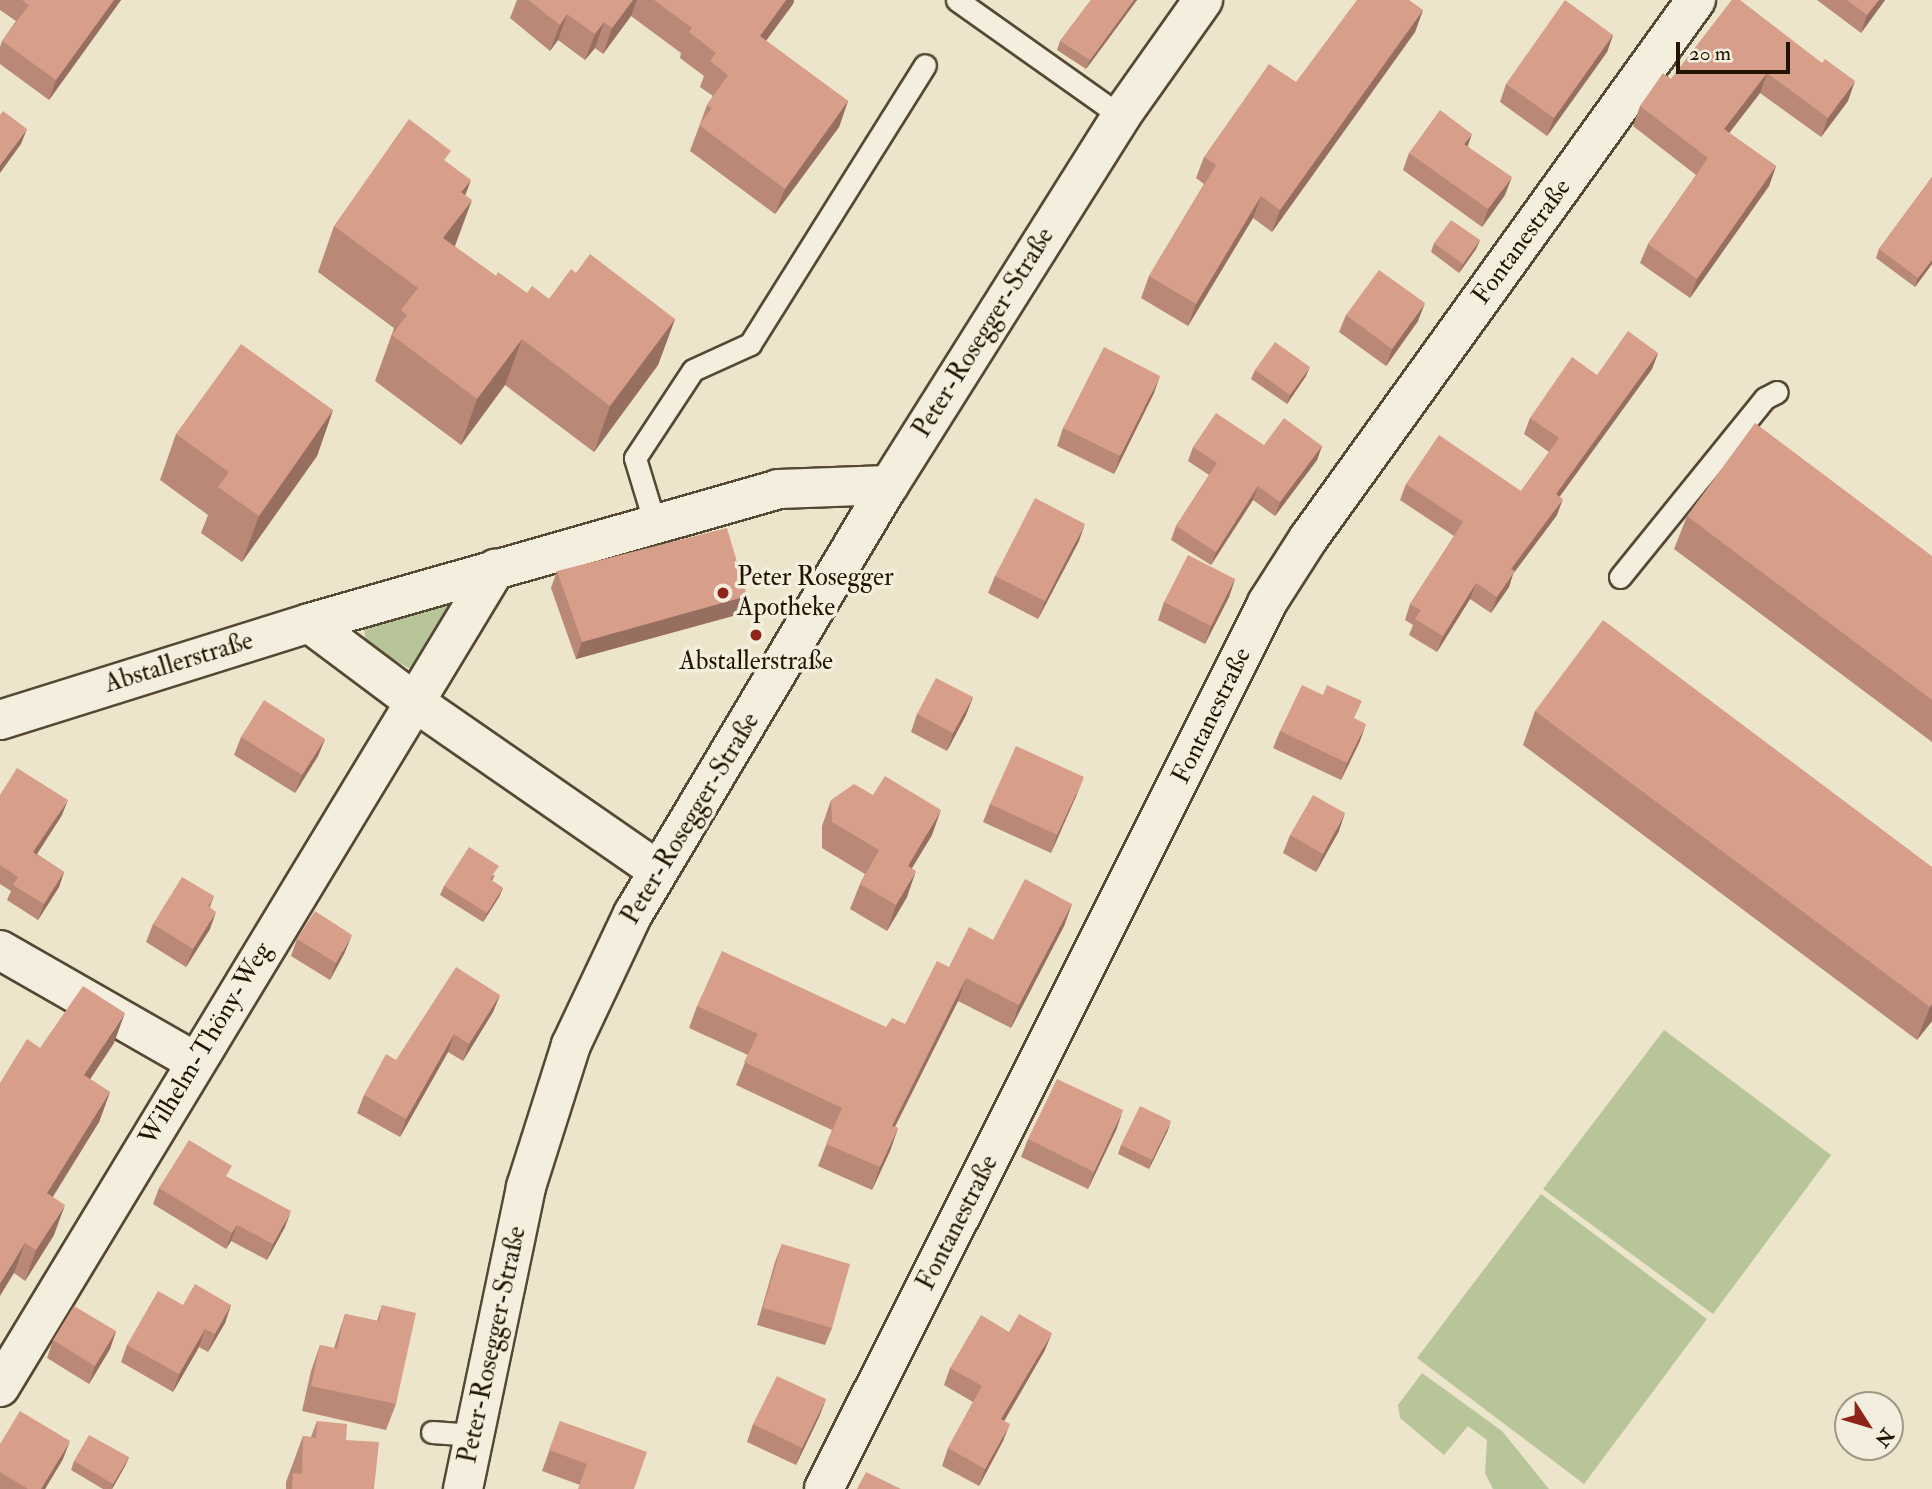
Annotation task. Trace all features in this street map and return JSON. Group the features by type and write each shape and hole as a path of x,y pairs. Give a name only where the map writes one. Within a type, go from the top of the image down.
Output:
{"street":[{"name":"Peter-Rosegger-Straße","path":"463,1489 526,1187 571,1045 657,870 889,485 1121,116 1203,0"},
{"name":"Fontanestraße","path":"824,1489 1267,603 1308,539 1696,0"},
{"name":"Abstallerstraße","path":"0,720 309,623 778,489 889,485"},
{"name":"Wilhelm-Thöny-Weg","path":"0,1387 194,1061 416,703 496,568"},
{"path":"309,623 416,703 657,870"},
{"path":"0,950 194,1061"}],"lane":[{"path":"957,0 1121,116"},
{"path":"655,524 635,458 693,370 750,344 925,65"},
{"path":"1620,577 1765,398 1777,392"},
{"path":"432,1432 474,1435"}],"green space":[{"path":"449,601 450,608 412,670 366,643 364,627"},
{"path":"1664,1030 1831,1155 1713,1314 1543,1189"},
{"path":"1541,1194 1707,1319 1584,1484 1417,1358"},
{"path":"1422,1373 1502,1431 1549,1489 1493,1489 1485,1473 1487,1440 1468,1426 1444,1455 1400,1418 1398,1405"}],"building":[{"path":"22,0 114,0 56,80 2,41 29,5"},
{"path":"528,0 633,0 612,28 604,22 595,34 567,14 560,25"},
{"path":"654,0 786,0 760,36 848,101 785,189 699,125 712,108 707,105 728,75 710,61 716,53 689,32 692,28"},
{"path":"1091,0 1134,0 1090,60 1060,41"},
{"path":"1357,0 1409,0 1423,10 1280,210 1261,196 1196,304 1149,276 1216,165 1204,157 1269,64 1296,82"},
{"path":"1565,0 1613,35 1554,118 1506,84"},
{"path":"1732,0 1740,0 1822,63 1825,59 1855,81 1828,118 1767,73 1724,129 1776,166 1697,279 1648,244 1708,158 1640,106 1663,73 1671,79"},
{"path":"1847,0 1879,0 1867,15"},
{"path":"1440,110 1472,134 1464,144 1512,177 1488,209 1409,153"},
{"path":"3,111 27,129 0,165 0,115"},
{"path":"409,119 451,151 444,160 471,180 461,192 472,200 443,238 496,276 498,272 527,293 532,286 549,299 571,269 576,273 590,254 675,319 610,406 522,339 477,399 392,335 407,315 401,310 418,288 334,226"},
{"path":"1932,177 1932,260 1918,278 1879,249"},
{"path":"1451,220 1480,240 1463,264 1434,243"},
{"path":"1379,270 1425,303 1392,349 1346,315"},
{"path":"1628,331 1658,353 1556,494 1563,499 1511,569 1515,571 1497,597 1476,583 1443,636 1415,619 1421,610 1410,604 1463,522 1406,484 1439,435 1521,491 1559,438 1530,418 1572,357 1597,375"},
{"path":"1275,342 1310,367 1290,395 1255,370"},
{"path":"241,344 333,410 259,516 218,487 229,472 176,434"},
{"path":"1104,347 1160,376 1120,456 1063,428"},
{"path":"1216,413 1264,445 1284,418 1322,446 1280,502 1258,486 1216,552 1176,526 1217,463 1193,447"},
{"path":"1755,423 1932,556 1932,700 1687,516"},
{"path":"1035,498 1085,524 1045,601 995,576"},
{"path":"727,528 747,596 582,642 557,571"},
{"path":"1188,555 1235,579 1211,626 1164,602"},
{"path":"1603,620 1932,867 1930,1007 1535,711"},
{"path":"936,678 973,697 953,733 917,714"},
{"path":"1302,685 1323,695 1327,685 1362,701 1354,718 1366,724 1347,763 1280,731"},
{"path":"264,700 325,739 302,775 241,737"},
{"path":"1016,746 1084,777 1057,835 990,804"},
{"path":"17,768 68,800 33,852 64,872 44,904 13,885 18,877 0,865 0,795"},
{"path":"885,776 941,810 908,866 916,871 896,905 860,884 879,850 832,822 831,800 854,784 873,795"},
{"path":"1313,795 1345,813 1323,854 1290,835"},
{"path":"469,847 499,866 490,879 503,888 487,913 444,886"},
{"path":"182,877 214,896 208,906 216,912 193,949 153,924"},
{"path":"1025,879 1072,904 1019,1005 966,978 892,1126 898,1128 880,1167 826,1144 842,1108 744,1062 758,1034 697,1006 722,951 886,1027 892,1018 905,1024 937,961 949,967 969,927 993,940"},
{"path":"315,911 352,935 336,963 297,939"},
{"path":"456,967 500,995 469,1044 454,1034 406,1119 364,1095 386,1054 396,1060"},
{"path":"83,986 125,1013 84,1075 110,1092 47,1193 65,1205 36,1250 25,1243 0,1283 0,1083 27,1039 40,1048"},
{"path":"1057,1079 1123,1110 1094,1172 1028,1139"},
{"path":"1140,1106 1171,1121 1152,1160 1121,1145"},
{"path":"189,1140 232,1166 226,1176 291,1211 273,1244 237,1225 232,1233 159,1188"},
{"path":"782,1244 850,1264 832,1328 763,1308"},
{"path":"195,1284 231,1305 215,1334 205,1329 179,1374 127,1345 158,1291 183,1305"},
{"path":"382,1305 416,1313 396,1404 311,1386 320,1345 337,1349 345,1314 379,1321"},
{"path":"74,1306 116,1331 95,1366 53,1340"},
{"path":"1019,1314 1052,1333 1001,1419 1010,1424 985,1469 948,1448 982,1386 950,1368 981,1315 1009,1332"},
{"path":"777,1376 826,1399 802,1448 753,1424"},
{"path":"20,1411 70,1441 41,1489 28,1489 0,1472 0,1444"},
{"path":"317,1421 347,1424 346,1440 379,1442 374,1489 292,1489 293,1473 302,1474 303,1436 316,1438"},
{"path":"560,1421 647,1452 634,1489 578,1489 587,1464 549,1450"},
{"path":"89,1435 129,1457 113,1484 74,1461"},
{"path":"866,1472 901,1489 857,1489"}],"place":[{"name":"Peter Rosegger Apotheke","path":"723,593"},
{"name":"Abstallerstraße","path":"756,635"}]}
